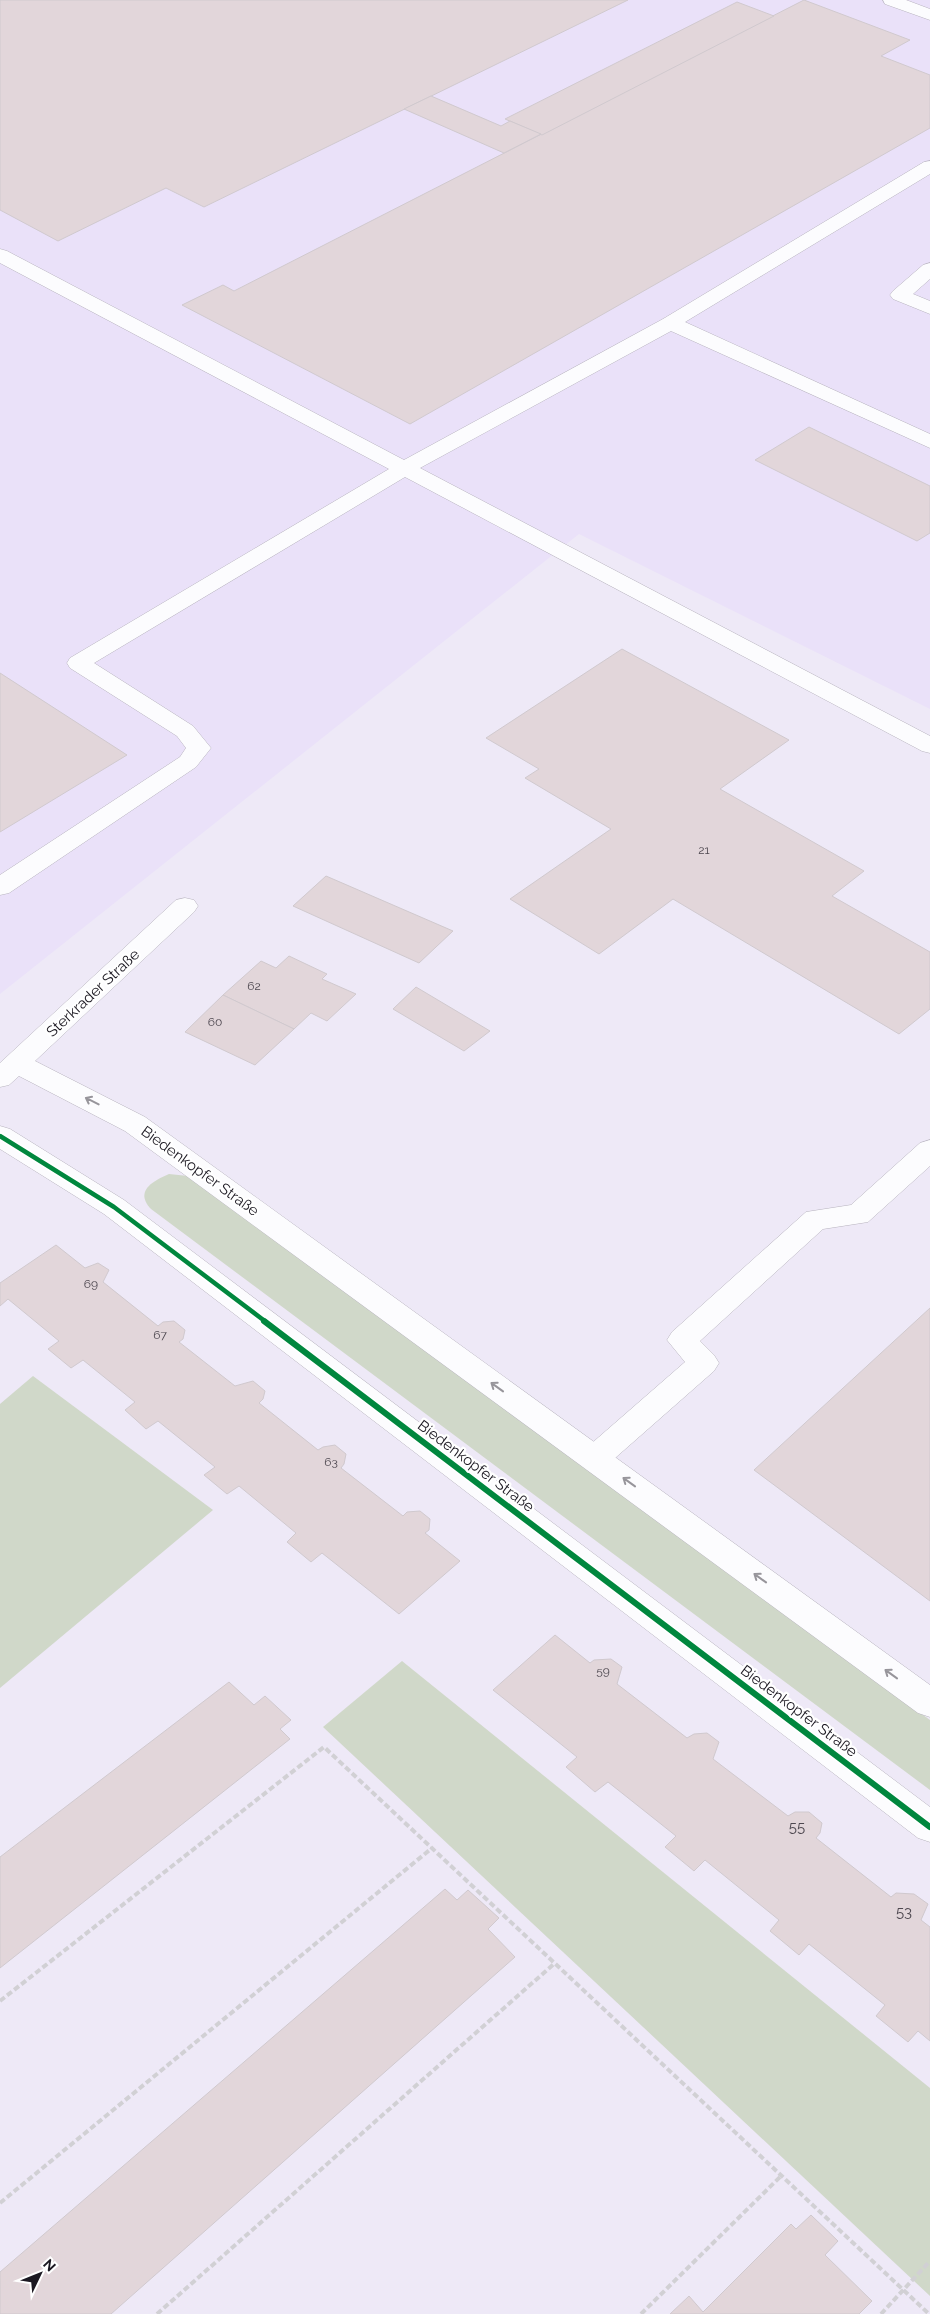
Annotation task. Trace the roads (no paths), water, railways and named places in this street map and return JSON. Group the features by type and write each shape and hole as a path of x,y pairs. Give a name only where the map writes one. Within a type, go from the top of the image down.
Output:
{"street":[{"path":"891,0 930,14"},
{"path":"0,886 188,762 200,748 185,731 78,663 404,470 670,323 930,166"},
{"path":"0,255 404,470 930,746"},
{"path":"930,269 900,295 930,308"},
{"path":"670,323 930,442"},
{"name":"Sterkrader Straße","path":"9,1071 185,906"},
{"name":"Biedenkopfer Straße","path":"9,1071 135,1124 930,1703"},
{"name":"Biedenkopfer Straße","path":"0,1136 114,1207 930,1827"},
{"path":"595,1458 704,1363 682,1340 816,1219 858,1215 930,1150"}]}
